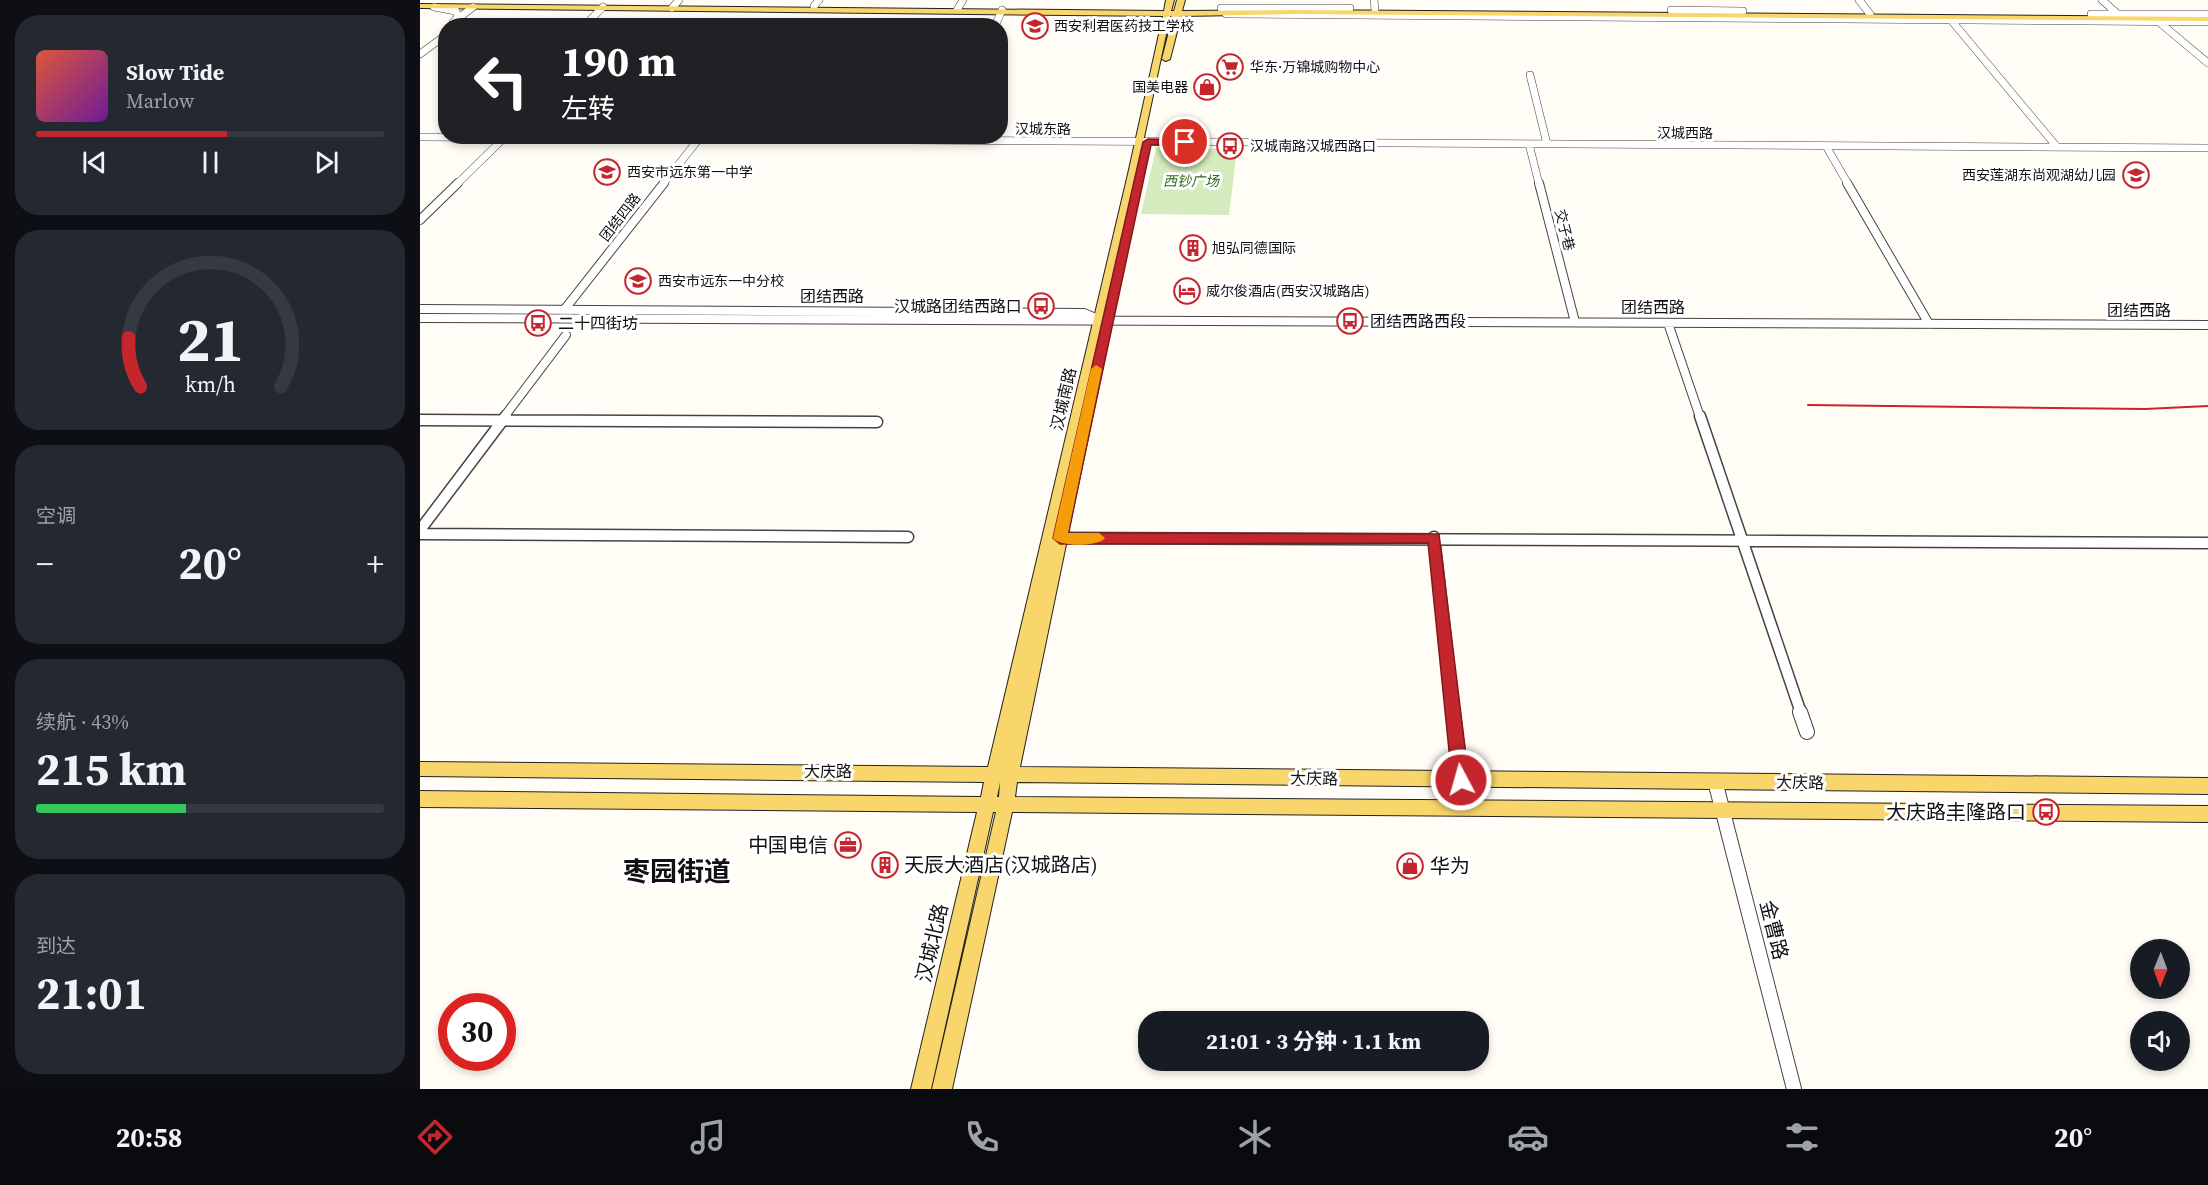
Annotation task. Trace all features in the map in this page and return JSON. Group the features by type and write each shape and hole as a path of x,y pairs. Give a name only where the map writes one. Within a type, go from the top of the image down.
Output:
{"main road":[{"path":"432,5 463,0"},
{"path":"510,0 533,4"},
{"path":"482,3 603,7 817,3 960,6 1002,10 1174,7"},
{"path":"420,4 1174,7 1220,11 1306,12 2208,18"},
{"name":"汉城南路","path":"986,806 1002,774 1174,7"},
{"path":"1220,11 1375,9 2119,15 2208,18"},
{"name":"大庆路","path":"420,768 2208,786"},
{"name":"汉城南路","path":"1002,774 1005,807"},
{"name":"大庆路","path":"420,799 1005,807 1722,808 2208,814"},
{"name":"汉城北路","path":"921,1089 986,806"},
{"path":"942,1089 1005,807"}],"street":[{"path":"1374,0 1375,9"},
{"path":"1859,0 1869,13"},
{"path":"2102,0 2119,15"},
{"path":"461,18 482,3"},
{"path":"432,5 456,11 457,18"},
{"path":"592,18 603,7"},
{"path":"998,18 1002,10"},
{"path":"1220,11 1951,20 2159,21 2208,18"},
{"path":"1951,20 2057,147"},
{"path":"2159,21 2208,63"},
{"path":"420,48 438,35"},
{"path":"420,54 438,41"},
{"path":"1530,75 1547,144"},
{"name":"汉城东路","path":"420,136 438,137"},
{"name":"汉城东路","path":"1008,140 1163,142"},
{"name":"汉城西路","path":"1163,142 2208,148"},
{"path":"420,220 498,144"},
{"name":"团结四路","path":"564,310 695,144"},
{"name":"交子巷","path":"1529,144 1575,322"},
{"path":"1826,146 1929,324"},
{"name":"团结西路","path":"420,309 1084,313 1103,319"},
{"name":"团结西路","path":"420,318 1082,322 1103,319 2208,326"},
{"path":"1668,322 1807,732"},
{"path":"420,530 566,335"},
{"path":"420,420 877,422"},
{"path":"420,534 908,537"},
{"path":"1054,538 1434,537 1741,542 2208,543"},
{"path":"1434,537 1461,780"},
{"name":"金曹路","path":"1715,781 1794,1089"}],"green space":[{"name":"西钞广场","path":"1156,148 1237,149 1229,215 1141,214"}],"railway":[{"path":"1808,405 2145,409 2208,406"}],"slow traffic":[{"path":"1096,369 1060,538 1099,538"}],"place":[{"name":"西安利君医药技工学校","path":"1035,26"},
{"name":"华东·万锦城购物中心","path":"1230,67"},
{"name":"国美电器","path":"1207,87"},
{"name":"汉城南路汉城西路口","path":"1230,146"},
{"name":"西安市远东第一中学","path":"607,172"},
{"name":"西安莲湖东尚观湖幼儿园","path":"2136,175"},
{"name":"旭弘同德国际","path":"1193,248"},
{"name":"西安市远东一中分校","path":"638,281"},
{"name":"威尔俊酒店(西安汉城路店)","path":"1187,291"},
{"name":"汉城路团结西路口","path":"1041,306"},
{"name":"团结西路西段","path":"1350,321"},
{"name":"二十四街坊","path":"538,323"},
{"name":"大庆路丰隆路口","path":"2046,812"},
{"name":"中国电信","path":"848,845"},
{"name":"天辰大酒店(汉城路店)","path":"885,865"},
{"name":"华为","path":"1410,866"}],"district":[{"name":"枣园街道","path":"677,871"}],"route":[{"path":"1185,142 1148,142 1060,538 1434,537 1461,780"}]}
